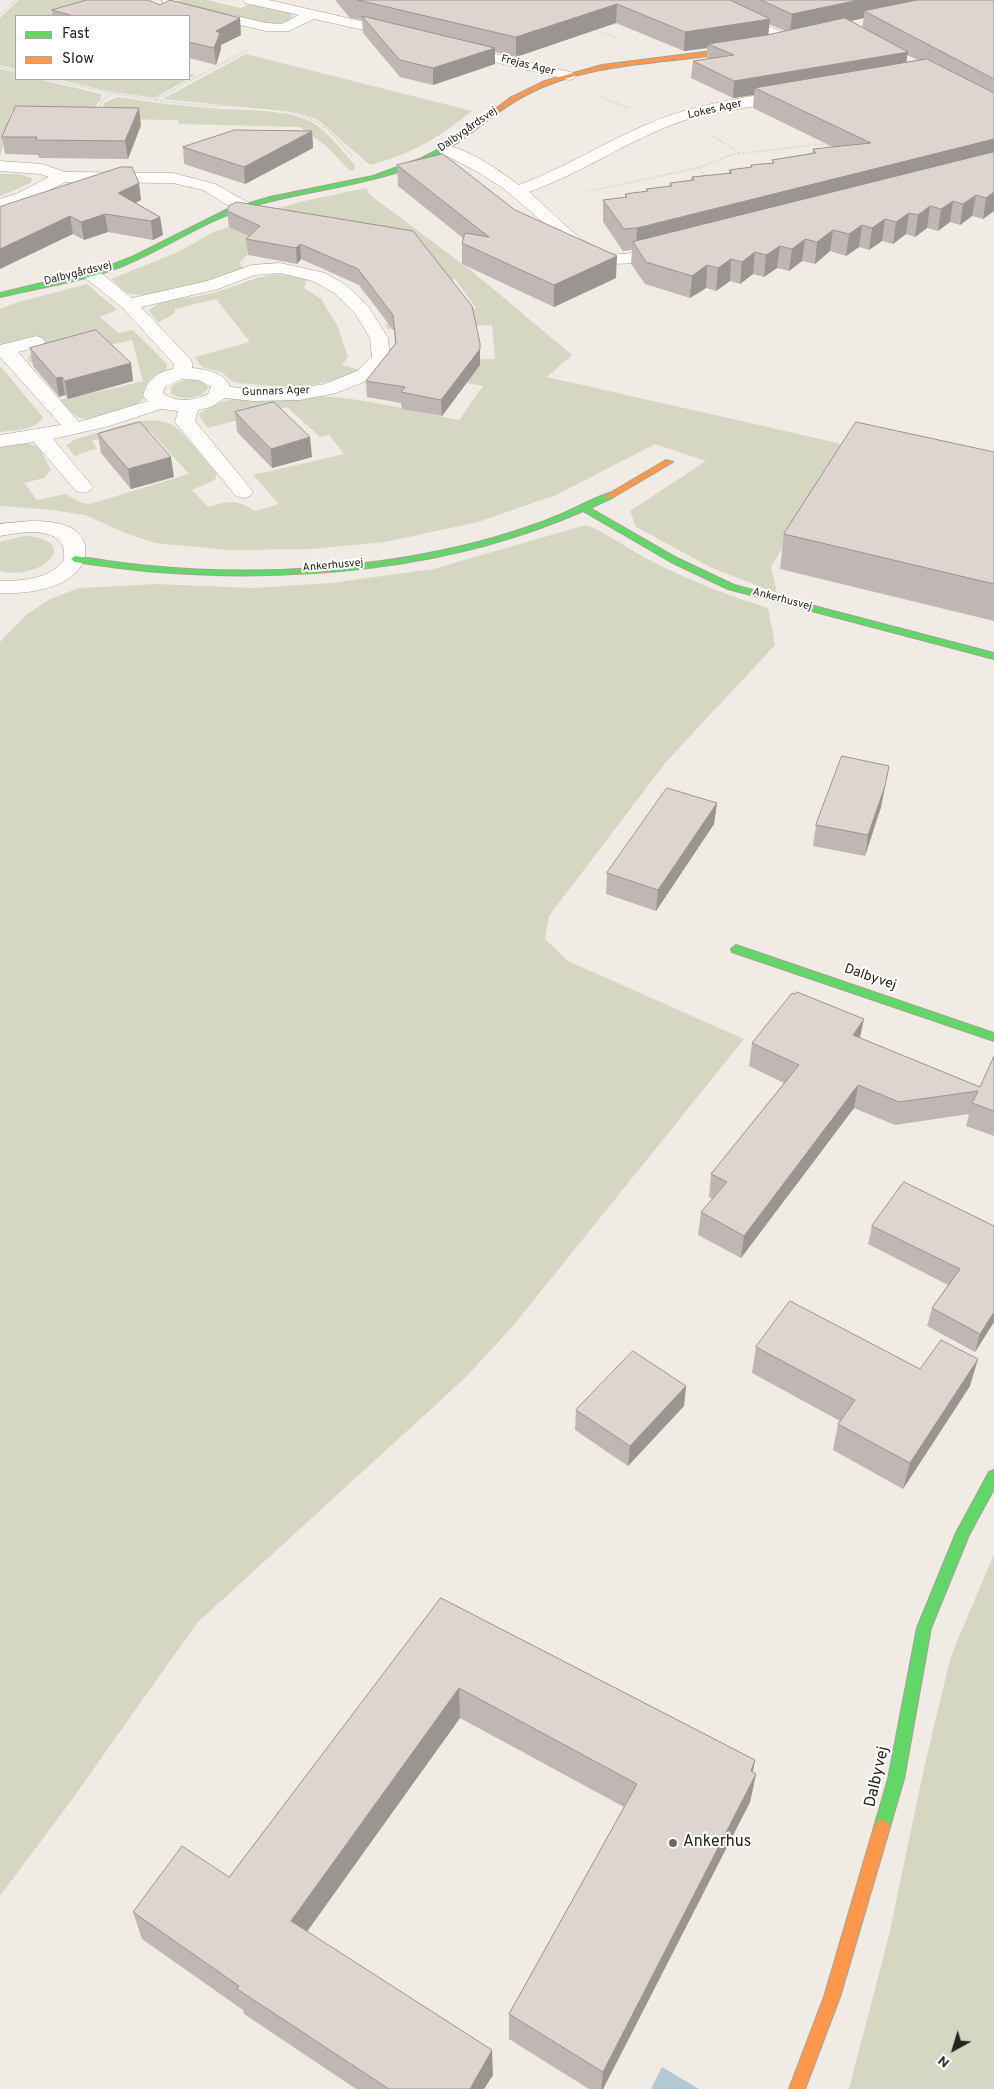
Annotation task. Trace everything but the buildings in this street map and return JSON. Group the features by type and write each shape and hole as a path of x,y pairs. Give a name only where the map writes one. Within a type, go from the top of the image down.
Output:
{"street":[{"path":"169,0 176,6 266,27 284,28 315,7"},
{"path":"250,0 291,10 315,7 416,38"},
{"path":"703,0 794,40"},
{"path":"772,44 794,40"},
{"name":"Frejas Ager","path":"445,45 566,77"},
{"name":"Dalbygårdsvej","path":"0,295 34,284 90,273 117,265 154,250 211,219 243,207 288,194 374,176 406,166 445,149 464,136 494,110 528,91 566,77 610,66 755,47"},
{"name":"Lokes Ager","path":"517,191 545,182 633,137 678,118 743,103 801,93"},
{"path":"445,149 466,158 517,191 585,249 607,259 636,257 682,245"},
{"path":"0,166 42,169 63,177 172,178 209,187 243,207"},
{"path":"0,204 24,196 63,177"},
{"name":"Gunnars Ager","path":"129,304 212,285 252,270 280,268 319,277 340,289 362,310 379,338 381,358 364,375 329,389 300,394 253,396 218,392"},
{"path":"90,273 129,304 183,363 182,373"},
{"path":"36,342 3,350 74,428"},
{"path":"182,373 194,373 214,378 221,386 218,392 216,397 204,403 189,406 177,406 162,402 153,395 156,384 171,375 182,373"},
{"path":"0,441 40,436 74,428 132,414 162,402"},
{"path":"189,406 185,422 243,492"},
{"path":"40,436 83,487"},
{"name":"Ankerhusvej","path":"75,560 161,570 251,572 342,567 430,554 512,534 584,508 630,486 669,462"},
{"name":"Ankerhusvej","path":"584,508 651,550 731,587 994,656"},
{"path":"0,530 30,526 48,528 62,533 72,540 76,550 75,560 62,573 41,583 2,590"},
{"name":"Dalbyvej","path":"736,949 994,1036"},
{"name":"Dalbyvej","path":"797,2089 832,1997 896,1778 924,1628 962,1533 994,1476"}],"path":[{"path":"0,14 16,0"},
{"path":"587,26 622,41"},
{"path":"155,100 284,28"},
{"path":"0,67 15,71"},
{"path":"566,77 592,94 664,124"},
{"path":"52,80 110,94 286,112 306,117 319,123 374,176"},
{"path":"94,116 102,101 110,94"},
{"path":"823,144 828,138"},
{"path":"539,209 582,193 698,168 734,154 823,144 832,146"},
{"path":"698,168 710,183"}],"green space":[{"path":"19,0 135,0 77,15 15,15 15,69 0,65 0,18"},
{"path":"180,0 207,0 241,8 253,3 288,12 293,16 286,21 274,23 241,20 183,5"},
{"path":"246,54 472,111 424,144 400,155 370,165 317,119 295,112 163,99"},
{"path":"0,69 15,73 15,80 42,80 101,94 101,99 78,130 82,112 11,112 0,157"},
{"path":"61,80 186,80 154,98 103,90"},
{"path":"118,97 221,109 268,111 303,118 318,126 329,136 355,165 354,170 350,171 326,146 300,127 179,124 177,120 98,119 104,103"},
{"path":"0,174 19,174 32,178 31,183 0,196"},
{"path":"366,188 370,195 473,272 572,355 547,377 838,443 843,447 771,567 777,593 712,568 636,527 630,511 706,461 655,444 556,495 478,522 385,542 311,549 228,550 155,543 125,533 85,515 0,506 0,446 24,442 39,447 51,470 44,478 24,483 37,500 65,494 82,503 90,504 189,474 150,431 133,428 92,441 97,448 75,456 66,445 76,439 124,424 150,420 162,421 177,428 217,473 215,480 192,490 208,507 232,502 243,504 255,511 279,504 253,475 344,454 329,435 320,437 287,407 208,428 199,414 221,402 232,399 334,397 381,404 459,420 483,386 388,368 395,362 495,359 492,325 387,329 386,324 476,308 455,279 364,293 361,289 431,257 317,266 308,262 341,228 283,219 239,263 245,269 220,278 150,295 136,295 126,292 111,279 178,252 210,234 265,212 304,201"},
{"path":"275,274 300,277 307,280 304,288 321,299 337,325 348,357 342,365 359,370 344,377 300,386 238,383 231,381 223,373 202,367 195,357 250,342 216,299 175,309 175,313 158,323 149,311 160,303 213,293"},
{"path":"87,284 117,310 100,317 118,333 133,330 167,364 167,370 155,376 148,383 143,398 137,404 112,415 86,419 74,415 59,400 143,381 132,340 30,362 28,357 36,351 48,347 39,337 0,347 0,309 15,303"},
{"path":"0,366 43,417 35,425 24,429 0,432"},
{"path":"191,379 202,382 208,387 207,390 199,396 190,398 171,394 171,387 178,382"},
{"path":"586,525 682,576 768,608 775,645 666,762 549,916 545,939 568,961 744,1039 513,1326 465,1378 197,1623 68,1805 0,1896 0,642 26,615 50,599 79,588 157,584 253,588 331,583 433,569"},
{"path":"24,536 42,539 51,544 54,551 50,559 42,566 30,571 16,573 0,571 0,542"},
{"path":"994,1554 994,2089 849,2089 889,1935 924,1768 951,1656"}],"water":[{"path":"662,2067 699,2089 651,2089"}],"traffic: fast":[{"path":"0,295 76,278 106,269 137,257 213,218 245,206 375,177 424,160 447,147"},
{"path":"75,559 150,569 218,572 275,572 390,562 447,552 503,538 557,519 609,496"},
{"path":"584,508 674,560 731,587 994,656"},
{"path":"736,949 994,1037"},
{"path":"882,1827 896,1779 924,1628 963,1533 994,1476"}],"traffic: slow":[{"path":"447,147 512,100 547,82 602,67 630,62 744,49"},
{"path":"609,496 669,462"},
{"path":"797,2089 832,1997 882,1827"}],"place":[{"name":"Ankerhus","path":"673,1843"}]}
